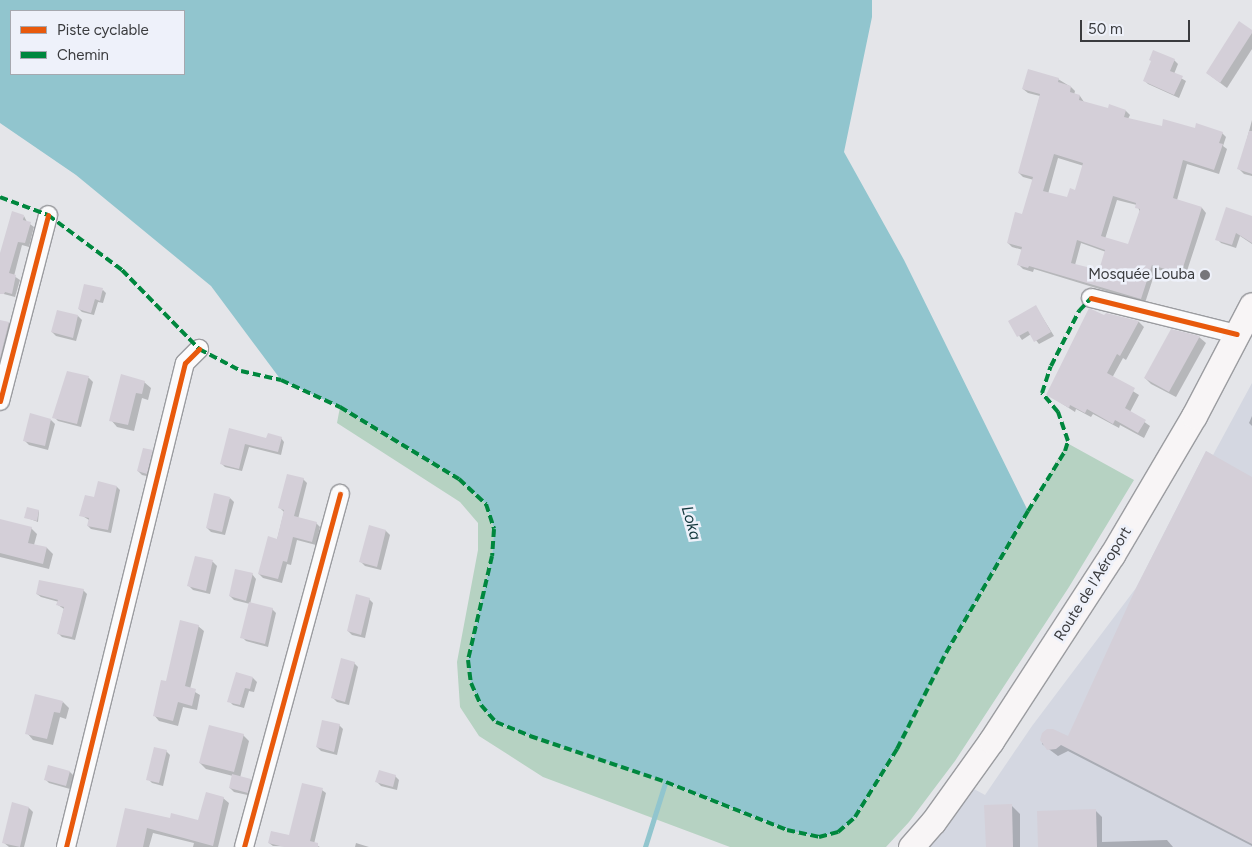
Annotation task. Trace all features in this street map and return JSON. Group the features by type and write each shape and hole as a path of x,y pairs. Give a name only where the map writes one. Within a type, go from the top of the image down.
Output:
{"main road":[{"name":"Route de l'Aéroport","path":"911,847 933,822 991,741 1112,556 1194,416 1252,305"}],"street":[{"path":"0,401 48,215"},
{"path":"1091,298 1237,334"},
{"path":"66,847 186,363 199,349"},
{"path":"244,847 340,494"}],"shaded area":[{"path":"1252,383 1252,847 929,847 974,789 985,795 1032,726 1136,588 1206,451 1213,455"}],"green space":[{"path":"340,407 459,479 486,504 494,529 492,556 468,660 496,722 530,736 666,782 786,830 819,837 838,832 855,817 897,749 946,653 1067,443 1134,480 1069,587 955,761 909,822 886,847 730,847 543,777 479,736 460,707 457,662 478,550 478,523 460,502 337,423"}],"water":[{"path":"0,0 872,0 872,17 844,152 904,260 1028,511 946,653 897,749 855,817 838,832 819,837 787,830 666,782 530,736 496,722 481,705 471,683 468,660 492,556 494,529 486,504 459,479 340,407 281,380 211,286 76,175 0,123"}],"building":[{"path":"1239,21 1252,30 1252,33 1220,83 1206,73"},
{"path":"1153,50 1175,59 1170,71 1183,76 1174,95 1143,81"},
{"path":"1028,69 1059,78 1058,82 1071,86 1070,92 1080,95 1079,100 1108,108 1109,104 1126,110 1124,117 1162,126 1163,119 1195,128 1196,123 1223,132 1219,143 1223,144 1214,170 1183,160 1173,198 1202,207 1181,274 1152,265 1141,299 1029,266 1028,268 1017,265 1022,247 1007,243 1015,212 1022,214 1033,177 1018,173 1040,94 1022,89","holes":["1054,154 1083,163 1075,190 1070,188 1067,197 1043,191","1113,196 1136,203 1135,208 1140,209 1128,244 1101,236","1077,240 1105,250 1099,270 1071,263"]},
{"path":"1249,131 1252,131 1252,174 1237,169"},
{"path":"1226,207 1252,216 1252,243 1236,233 1232,245 1215,240"},
{"path":"12,211 24,215 23,220 31,222 25,243 18,242 9,273 16,275 12,294 5,292 0,294 0,253"},
{"path":"84,284 103,288 100,301 95,299 91,313 78,309"},
{"path":"1036,305 1051,332 1034,342 1028,331 1017,337 1008,321"},
{"path":"1089,308 1104,315 1106,313 1139,321 1120,356 1117,354 1107,373 1135,388 1125,408 1146,420 1138,433 1115,420 1113,424 1087,409 1085,413 1070,405 1069,408 1046,395"},
{"path":"57,310 78,315 73,338 51,332"},
{"path":"0,320 9,322 0,358"},
{"path":"1171,329 1200,336 1169,392 1144,378"},
{"path":"67,371 89,376 77,424 52,418"},
{"path":"121,374 145,381 142,394 136,393 128,425 109,421"},
{"path":"30,413 51,419 45,446 23,441"},
{"path":"229,428 266,438 268,433 282,437 278,452 245,444 239,469 220,464"},
{"path":"143,448 153,450 147,474 137,471"},
{"path":"1206,451 1252,477 1252,844 1061,745 1056,749 1047,750 1040,740 1042,733 1047,729 1053,729 1068,736 1136,588"},
{"path":"287,474 304,478 294,516 317,522 312,542 293,537 287,562 283,561 278,579 258,574 268,536 277,539 284,510 278,508"},
{"path":"98,481 117,486 108,530 87,526 89,518 79,516 85,495 94,497"},
{"path":"214,493 230,497 222,532 206,528"},
{"path":"27,507 39,510 37,521 24,518"},
{"path":"0,519 32,527 28,543 47,547 43,564 0,553"},
{"path":"369,525 386,530 377,567 359,562"},
{"path":"195,556 213,560 206,591 187,586"},
{"path":"235,569 253,573 246,601 229,596"},
{"path":"39,580 84,589 72,637 57,634 64,607 56,605 58,600 36,594"},
{"path":"356,594 370,598 361,635 347,631"},
{"path":"249,602 273,608 265,644 240,638"},
{"path":"180,620 199,625 185,686 196,689 192,706 178,702 173,721 153,716 161,680 166,681"},
{"path":"341,658 355,662 345,702 331,698"},
{"path":"236,672 253,677 250,689 245,688 240,705 227,702"},
{"path":"35,694 63,701 60,713 54,712 47,739 25,734"},
{"path":"322,720 340,724 334,752 316,747"},
{"path":"209,725 244,734 234,772 199,763"},
{"path":"154,747 167,750 159,783 146,780"},
{"path":"48,765 70,771 66,786 44,780"},
{"path":"379,770 396,775 393,787 375,782"},
{"path":"232,774 251,779 248,793 229,788"},
{"path":"302,783 323,788 310,841 318,843 318,847 284,847 268,843 271,831 289,835"},
{"path":"206,792 224,797 213,846 147,828 143,847 116,847 125,808 170,818 171,813 198,820"},
{"path":"12,802 29,807 20,847 2,843"},
{"path":"1012,804 1013,847 986,847 984,805"},
{"path":"1096,809 1097,847 1038,847 1037,811"}],"waterway":[{"name":"Loka","path":"645,847 667,777"}],"marked path":[{"path":"0,197 48,215 122,270 199,349 241,371 281,380 340,407 459,479 486,504 494,529 492,556 468,660 471,683 481,705 496,722 530,736 666,782 787,830 819,837 838,832 855,817 897,749 946,653 1065,451 1068,441 1058,412 1042,393 1051,366 1079,311 1091,298"}],"cycle path":[{"path":"0,401 48,215"},
{"path":"1091,298 1237,334"},
{"path":"66,847 185,363 199,349"},
{"path":"244,847 340,494"}],"place":[{"name":"Mosquée Louba","path":"1205,275"}]}
